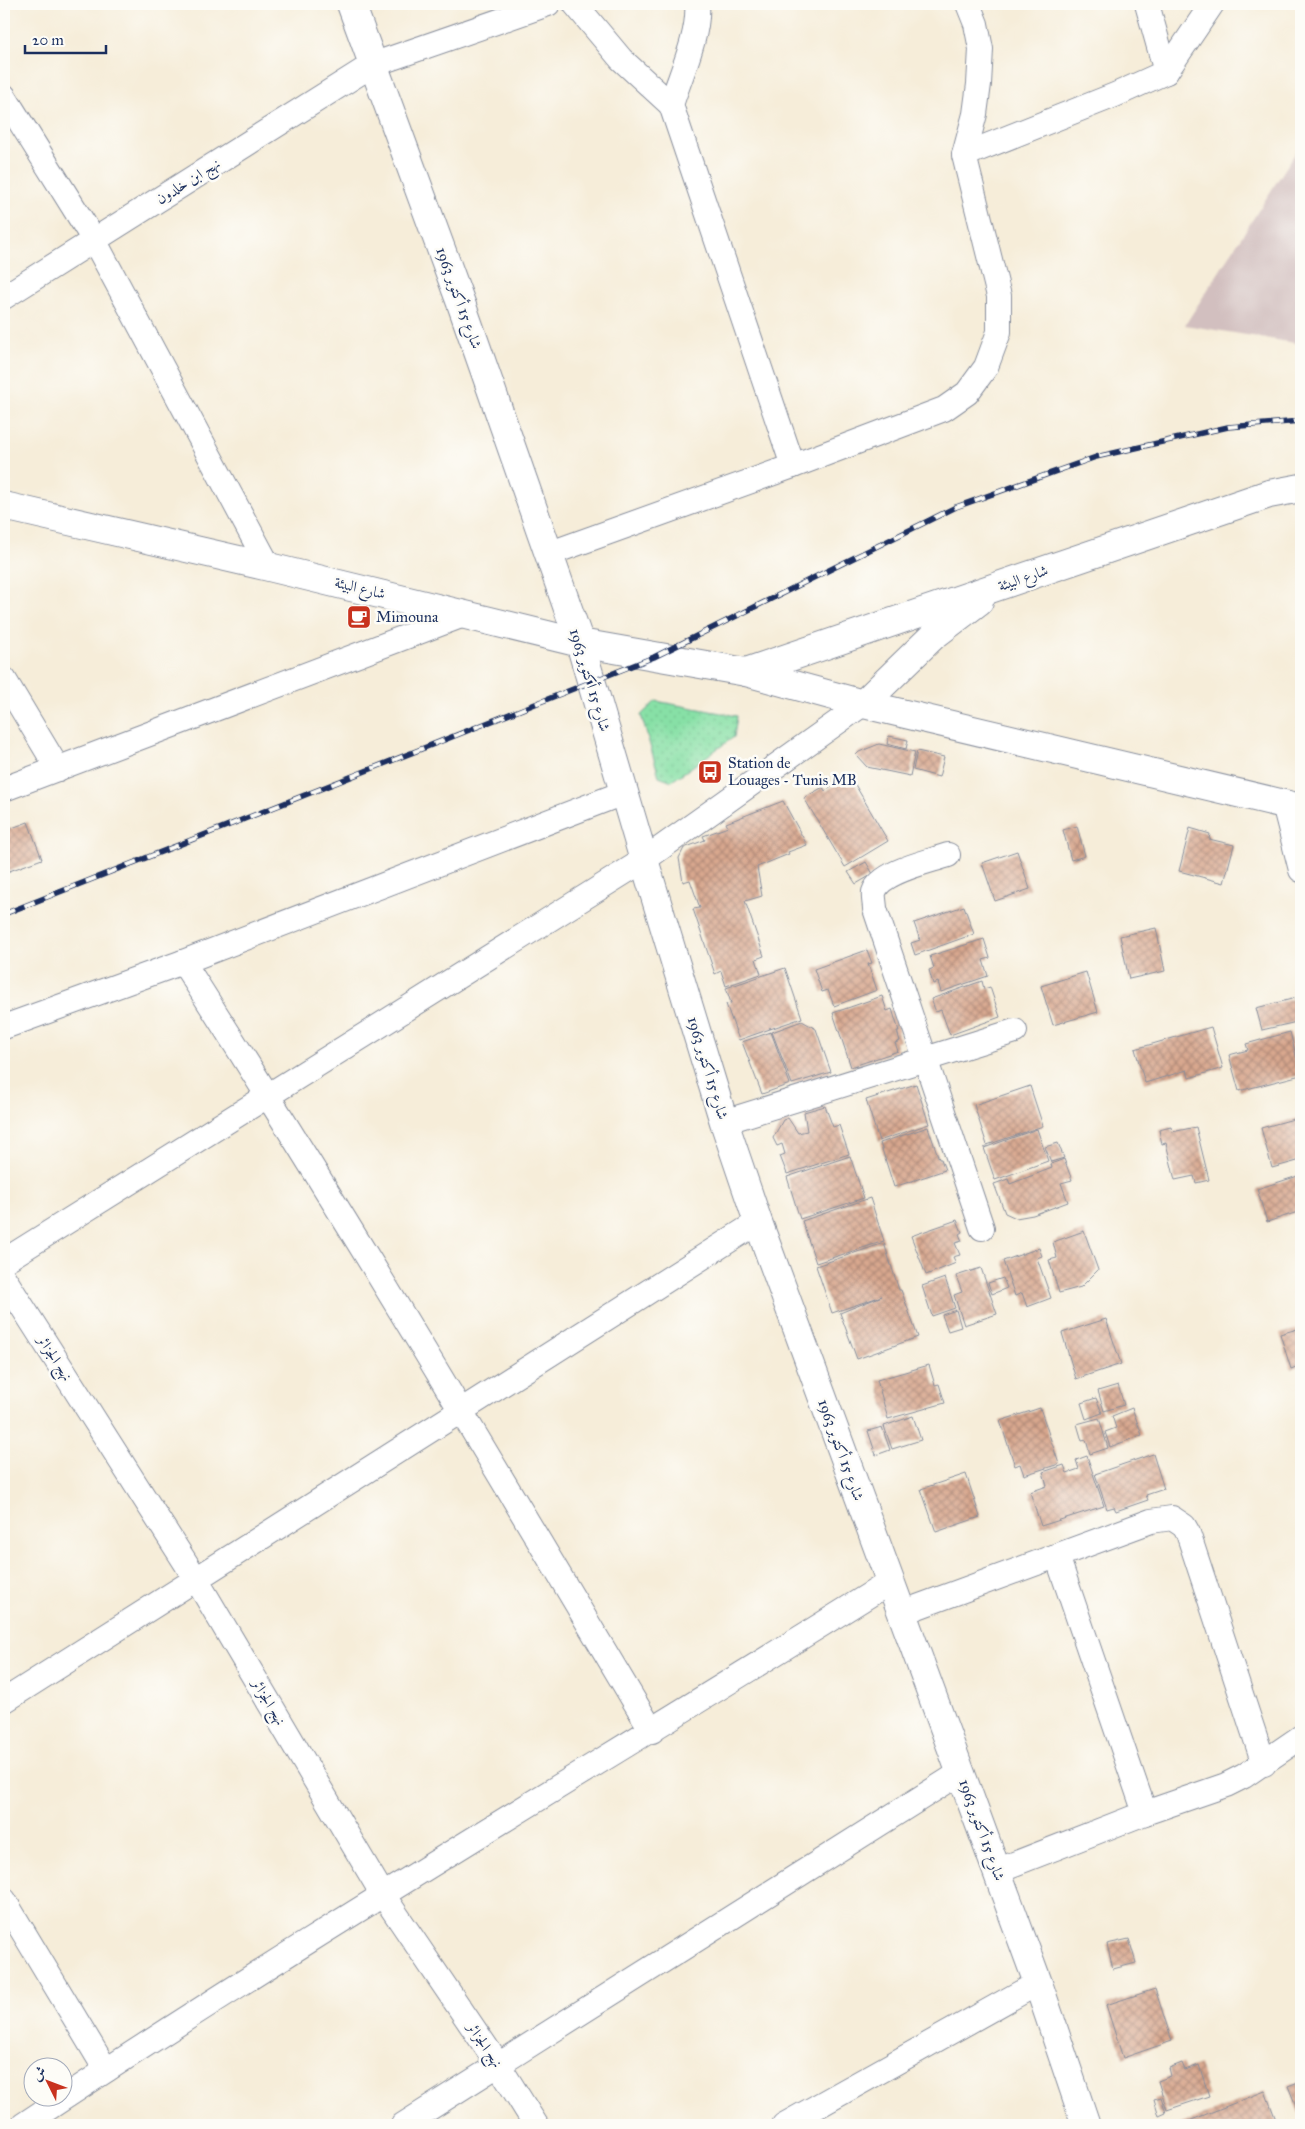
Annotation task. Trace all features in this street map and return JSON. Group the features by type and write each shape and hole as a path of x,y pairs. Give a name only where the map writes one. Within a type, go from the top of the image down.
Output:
{"street":[{"name":"شارع 15 أكتوبر 1963","path":"350,4 462,306 580,643 623,793 724,1122 758,1222 1038,1983 1086,2125"},
{"name":"نهج ابن خلدون","path":"4,297 372,65 548,4"},
{"path":"576,4 621,59 671,105 793,466"},
{"path":"671,105 692,39 698,11 697,4"},
{"path":"548,554 793,466 944,409 966,393 986,367 999,332 998,296 964,155 975,114 980,58 976,24 968,4"},
{"path":"1147,4 1166,72"},
{"path":"964,155 1115,96 1166,72 1212,4"},
{"path":"4,96 94,240 270,566"},
{"name":"شارع البيئة","path":"746,672 1268,494 1301,488"},
{"name":"شارع البيئة","path":"4,506 270,566 580,643 746,672 863,704 1293,806"},
{"path":"4,1261 644,860 863,704 933,636 996,588"},
{"path":"4,788 466,614"},
{"path":"4,679 58,769"},
{"path":"4,1026 183,962 623,793"},
{"path":"1293,806 1301,870"},
{"path":"948,855 890,874 874,892 875,908 982,1228"},
{"path":"183,962 268,1095 461,1409 652,1731"},
{"path":"724,1122 1015,1031"},
{"path":"4,1701 758,1222"},
{"name":"نهج الجزائر","path":"4,1278 196,1579 383,1895 499,2066 536,2125"},
{"path":"901,1613 1151,1521 1172,1518 1184,1526 1264,1764"},
{"path":"1058,1556 1145,1813"},
{"path":"23,2125 106,2070 383,1895 652,1731 890,1582"},
{"path":"996,1871 1145,1813 1226,1785 1264,1764 1301,1737"},
{"path":"403,2125 960,1773"},
{"path":"4,1900 106,2070"},
{"path":"784,2125 1038,1983"}],"shaded area":[{"path":"1301,144 1301,344 1185,325"}],"green space":[{"path":"656,701 737,716 734,737 672,781 659,776 641,715"}],"building":[{"path":"889,736 908,740 906,749 887,744"},
{"path":"879,744 915,752 910,776 867,767 856,755"},
{"path":"917,751 944,757 939,777 913,770"},
{"path":"850,776 888,841 845,867 804,798 823,787 825,791"},
{"path":"783,801 807,845 757,867 762,896 745,901 764,956 756,959 761,974 726,986 721,971 715,974 693,909 700,908 690,880 683,882 679,858 684,848 705,840 703,836 728,827 726,823"},
{"path":"28,822 42,859 4,873 4,831"},
{"path":"1077,826 1085,856 1071,860 1063,830"},
{"path":"1190,828 1210,834 1209,839 1234,845 1224,883 1179,871"},
{"path":"1017,851 1030,889 995,901 982,863"},
{"path":"866,862 873,874 856,884 848,872"},
{"path":"964,906 974,934 915,955 911,943 920,940 914,923"},
{"path":"1156,928 1165,971 1129,979 1120,936"},
{"path":"984,939 990,958 983,960 988,976 941,992 938,982 933,984 929,970 934,968 930,956"},
{"path":"867,950 872,963 868,964 877,990 834,1006 828,990 822,992 814,969"},
{"path":"785,968 802,1018 739,1040 726,1004 731,1003 726,988"},
{"path":"1086,972 1098,1012 1053,1025 1041,986"},
{"path":"982,981 984,989 990,987 1000,1017 950,1035 941,1010 936,1012 931,999"},
{"path":"882,996 887,1011 892,1009 899,1031 897,1031 900,1041 895,1043 898,1051 851,1067 833,1013"},
{"path":"1296,998 1301,1021 1262,1030 1256,1008"},
{"path":"802,1021 816,1029 831,1072 792,1084 772,1032"},
{"path":"1211,1027 1223,1068 1189,1078 1187,1070 1145,1083 1135,1049"},
{"path":"771,1032 790,1084 762,1094 742,1042"},
{"path":"1290,1032 1301,1075 1239,1091 1229,1055 1248,1050 1246,1044"},
{"path":"916,1084 929,1124 879,1141 866,1100"},
{"path":"1030,1086 1043,1126 987,1145 974,1105"},
{"path":"825,1106 833,1127 839,1125 849,1154 787,1174 780,1156 785,1154 782,1144 777,1146 773,1138 783,1120 788,1118 798,1133 807,1131 804,1112"},
{"path":"1301,1117 1301,1160 1272,1168 1261,1128"},
{"path":"928,1127 939,1159 941,1159 945,1170 894,1187 880,1143"},
{"path":"1171,1127 1172,1132 1196,1127 1209,1180 1196,1183 1194,1176 1175,1180 1166,1143 1162,1144 1159,1130"},
{"path":"1037,1129 1048,1161 995,1180 984,1148"},
{"path":"1058,1143 1064,1158 1051,1162 1045,1147"},
{"path":"850,1156 864,1198 800,1219 787,1177"},
{"path":"1064,1159 1072,1180 1061,1183 1068,1202 1033,1215 1016,1218 1005,1213 994,1184 1008,1179 1010,1184 1052,1168 1051,1164"},
{"path":"1301,1175 1301,1211 1267,1222 1257,1189"},
{"path":"870,1198 884,1241 816,1263 802,1221"},
{"path":"957,1220 962,1232 959,1234 962,1241 955,1243 960,1255 953,1257 956,1263 926,1275 911,1236"},
{"path":"1084,1231 1098,1270 1081,1287 1059,1293 1049,1260 1057,1258 1053,1242"},
{"path":"884,1243 899,1290 901,1290 918,1337 857,1359 840,1313 882,1296 832,1313 816,1266"},
{"path":"1039,1248 1042,1256 1037,1258 1051,1298 1027,1307 1022,1293 1015,1296 1003,1261"},
{"path":"981,1268 997,1314 964,1325 954,1295 962,1292 956,1276"},
{"path":"945,1278 955,1308 932,1316 922,1286"},
{"path":"1003,1278 1007,1288 992,1294 988,1283"},
{"path":"956,1310 961,1327 948,1331 942,1315"},
{"path":"1106,1319 1121,1364 1076,1379 1062,1333"},
{"path":"1301,1328 1301,1365 1291,1369 1280,1334"},
{"path":"929,1365 935,1385 939,1384 945,1403 888,1419 877,1380"},
{"path":"1118,1385 1124,1405 1104,1411 1098,1391"},
{"path":"1096,1398 1102,1413 1086,1419 1081,1403"},
{"path":"1040,1408 1059,1464 1024,1475 1020,1464 1015,1466 1000,1421"},
{"path":"1132,1408 1142,1435 1110,1447 1105,1432 1116,1428 1112,1416"},
{"path":"913,1416 921,1440 892,1449 884,1426"},
{"path":"1099,1418 1108,1448 1090,1454 1086,1440 1082,1441 1077,1424"},
{"path":"882,1427 890,1450 876,1455 868,1431"},
{"path":"1153,1454 1164,1489 1146,1495 1148,1500 1116,1511 1114,1507 1107,1509 1095,1474"},
{"path":"1087,1456 1104,1506 1041,1526 1030,1492 1047,1486 1043,1472 1064,1465 1067,1473 1079,1469 1076,1460"},
{"path":"966,1474 980,1517 936,1532 921,1489"},
{"path":"1129,1939 1136,1963 1113,1969 1107,1944"},
{"path":"1155,1989 1172,2041 1123,2058 1106,2005"},
{"path":"1182,2063 1185,2070 1199,2065 1209,2096 1167,2110 1158,2081 1171,2076 1169,2068"},
{"path":"1301,2081 1301,2118 1288,2086"},
{"path":"1265,2091 1278,2125 1179,2125"},
{"path":"1161,2097 1166,2113 1159,2116 1154,2099"}],"railway":[{"path":"4,914 654,657 956,507 1096,457 1228,427 1301,421"}],"place":[{"name":"Mimouna","path":"359,617"},
{"name":"Station de Louages - Tunis MB","path":"710,772"}]}
